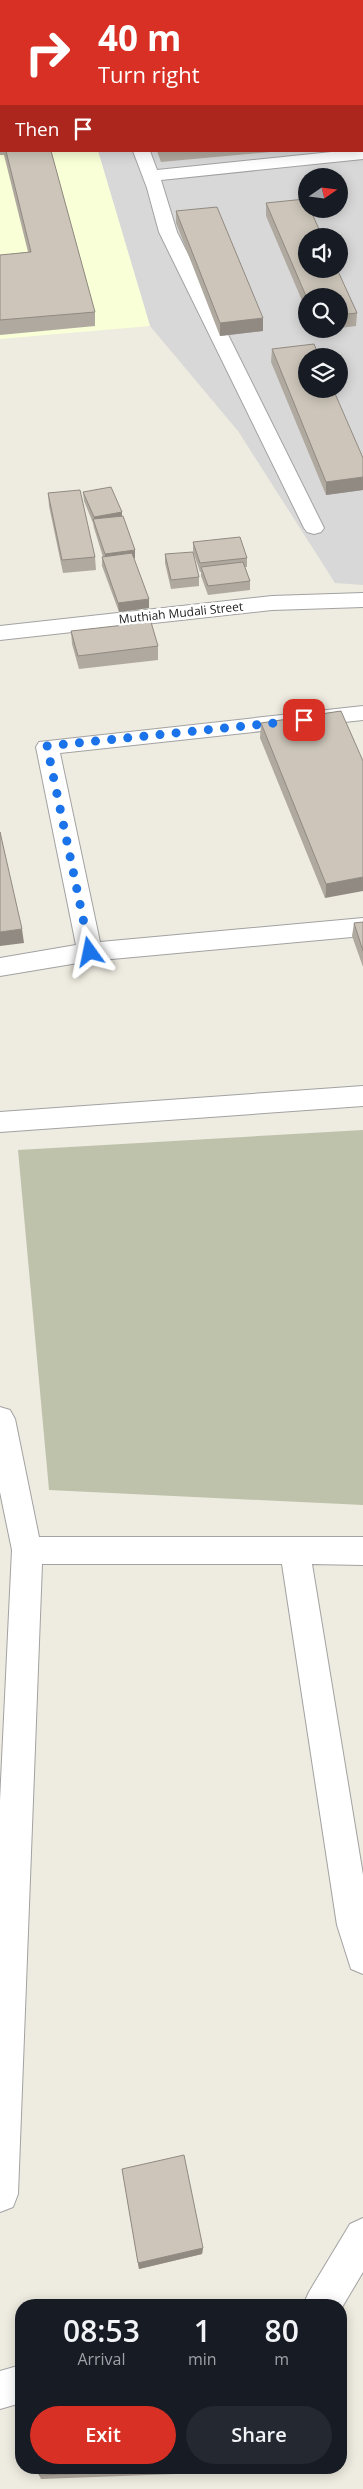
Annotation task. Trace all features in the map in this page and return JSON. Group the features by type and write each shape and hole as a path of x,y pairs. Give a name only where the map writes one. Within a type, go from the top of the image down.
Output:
{"street":[{"path":"141,152 156,188 168,232 314,528"},
{"path":"150,176 363,154"},
{"name":"Muthiah Mudali Street","path":"0,633 272,603 363,600"},
{"path":"90,952 47,746 363,713"},
{"path":"0,967 90,952 363,927"},
{"path":"0,1122 363,1096"},
{"path":"0,1420 27,1550 0,2194"},
{"path":"27,1550 363,1551"},
{"path":"294,1550 354,1925 363,1957"},
{"path":"326,2299 363,2236"},
{"path":"0,2390 15,2386"}],"shaded area":[{"path":"0,152 98,152 150,326 0,339"},
{"path":"98,152 363,152 363,585 335,583 238,431 150,326"},
{"path":"363,1130 363,1505 49,1490 18,1150"}],"building":[{"path":"6,152 51,152 95,312 0,320 0,255 31,252"},
{"path":"298,200 298,218 314,218 318,228 298,228 298,277 266,203"},
{"path":"217,207 263,318 220,323 176,211"},
{"path":"298,278 341,278 346,288 303,288"},
{"path":"348,293 357,313 348,314"},
{"path":"314,344 316,348 298,348 298,398 337,398 363,458 363,477 326,482 272,349"},
{"path":"111,487 122,512 94,517 83,492"},
{"path":"80,490 95,557 62,560 48,493"},
{"path":"123,516 135,550 105,554 93,519"},
{"path":"240,537 247,558 200,563 193,542"},
{"path":"193,552 199,577 171,580 165,554"},
{"path":"132,553 149,599 118,603 102,557"},
{"path":"243,562 250,581 208,586 201,567"},
{"path":"151,622 158,646 78,656 71,631"},
{"path":"341,711 363,761 363,877 326,884 261,723"},
{"path":"0,832 22,929 0,932"},
{"path":"363,922 363,951 354,923"},
{"path":"184,2155 203,2248 138,2263 122,2169"}],"route":[{"path":"90,952 47,746 304,720"}]}
